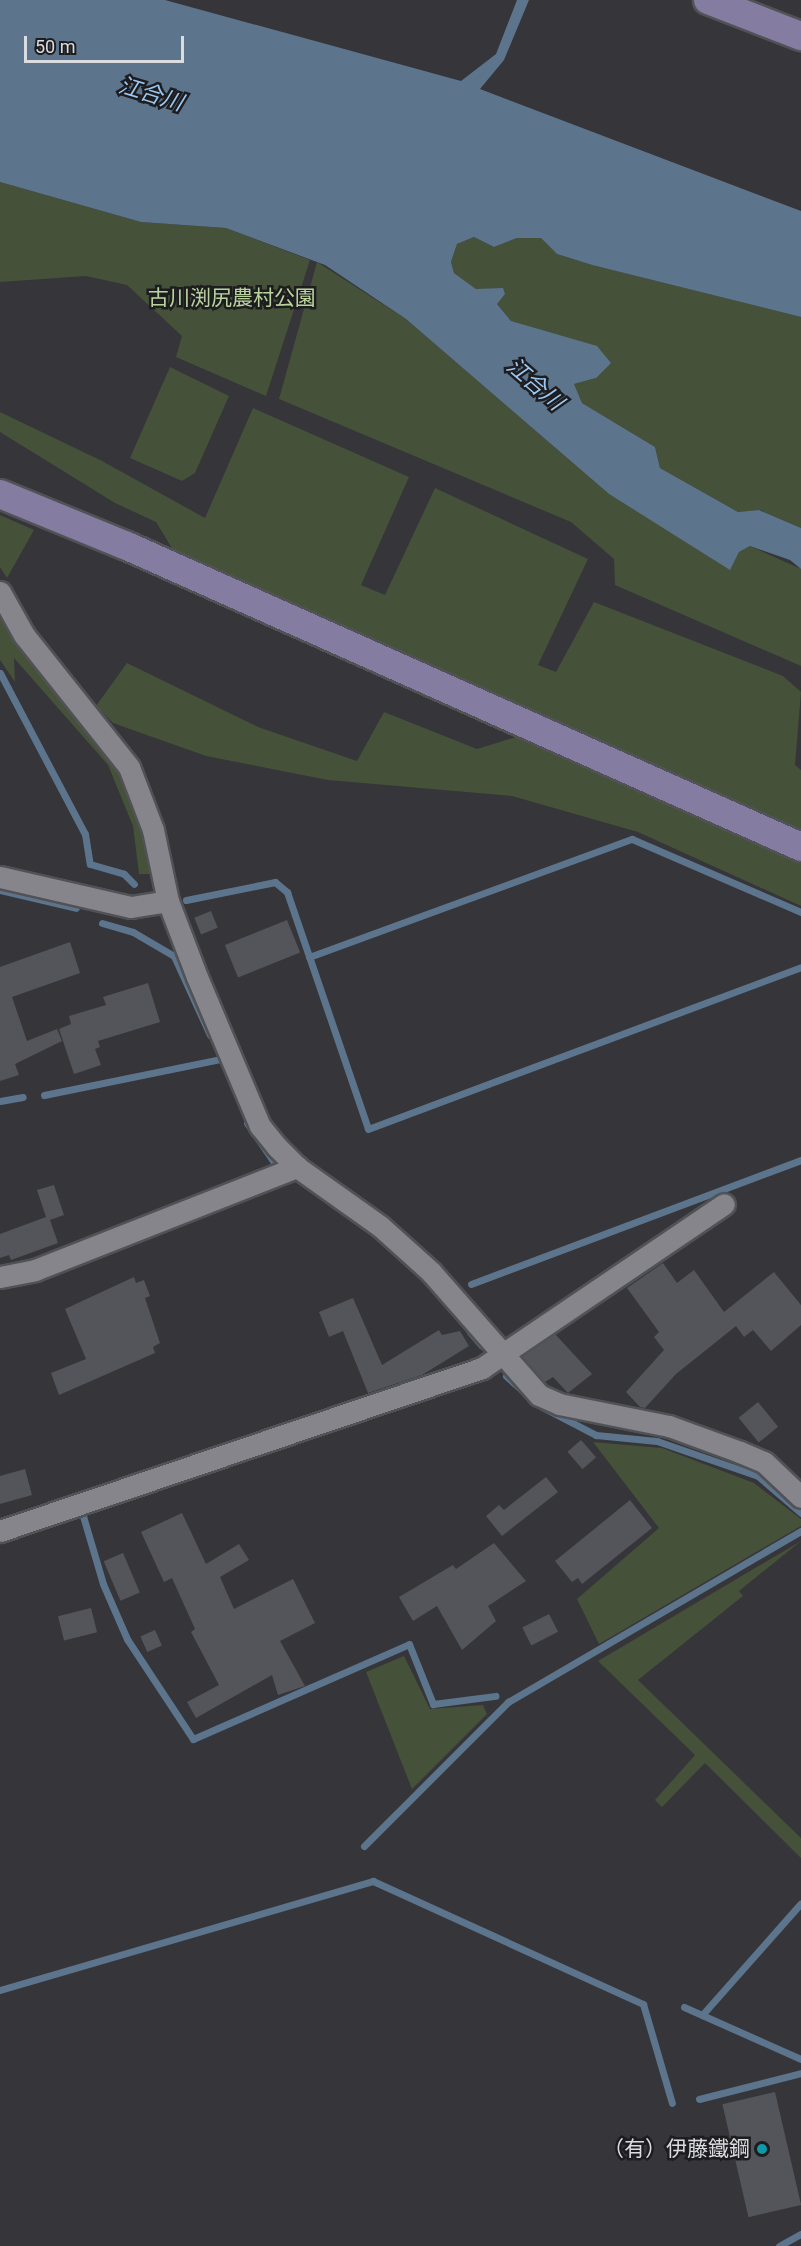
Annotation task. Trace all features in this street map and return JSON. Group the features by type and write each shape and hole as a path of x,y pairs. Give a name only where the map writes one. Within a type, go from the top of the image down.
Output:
{"street":[{"path":"708,0 801,36"},
{"path":"0,494 127,546 801,847"},
{"path":"0,592 24,635 129,767 153,830 168,901 261,1126 297,1167 380,1226 431,1272 539,1395 559,1404 669,1426 740,1452 764,1462 801,1497"},
{"path":"0,877 131,907 168,901"},
{"path":"0,1277 35,1270 297,1167"},
{"path":"0,1531 482,1368 724,1204"}],"green space":[{"name":"古川渕尻農村公園","path":"0,182 141,222 226,228 310,260 266,396 176,357 182,336 127,285 86,276 0,282"},
{"path":"474,237 494,247 517,238 541,238 557,254 592,265 801,317 801,528 760,510 738,512 660,468 655,447 582,403 574,384 596,378 511,321 497,304 501,296 476,289 454,273 451,262 457,244"},
{"path":"317,262 406,319 609,494 730,569 739,552 750,546 801,569 801,666 615,585 614,559 571,522 279,399"},
{"path":"170,367 229,396 195,473 182,481 130,458"},
{"path":"253,408 409,477 361,585 385,595 435,488 588,559 538,665 556,672 594,602 783,676 801,692 795,765 801,770 801,832 173,550 156,522 115,503 0,432 0,412 102,461 205,518"},
{"path":"0,515 34,530 7,578 0,567"},
{"path":"0,611 113,753 141,823 150,874 139,874 133,826 108,765 14,658 15,682 0,660"},
{"path":"127,663 258,727 357,761 384,712 477,749 516,737 801,863 801,906 638,832 512,796 328,780 206,756 113,723 96,706"},
{"path":"593,1442 662,1448 754,1483 801,1519 801,1526 599,1644 577,1599 659,1528"},
{"path":"801,1541 739,1591 743,1596 638,1680 801,1838 801,1858 705,1763 662,1807 655,1800 695,1755 598,1661"},
{"path":"404,1656 430,1709 483,1705 487,1714 412,1789 366,1672"}],"water":[{"name":"江合川","path":"0,0 165,0 461,81 496,54 517,0 529,0 504,60 480,89 801,211 801,317 592,265 557,254 541,238 517,238 494,247 474,237 457,244 451,262 454,273 476,289 503,288 505,294 497,304 511,321 597,346 611,363 596,378 574,384 582,403 655,447 660,468 738,512 759,510 801,528 801,569 790,560 750,546 739,552 730,570 609,494 406,319 325,265 226,228 141,222 0,182"}],"building":[{"path":"211,911 218,928 201,934 194,918"},
{"path":"287,920 300,952 238,978 225,945"},
{"path":"70,942 80,973 12,997 27,1041 57,1029 62,1041 15,1064 19,1075 0,1081 0,967"},
{"path":"148,983 160,1022 98,1041 100,1047 95,1049 101,1065 74,1074 59,1029 71,1024 69,1016 106,1005 103,997"},
{"path":"54,1185 64,1215 50,1220 58,1243 11,1260 9,1255 0,1258 0,1234 46,1217 37,1190"},
{"path":"663,1263 677,1283 694,1270 724,1312 774,1272 801,1305 801,1325 771,1351 753,1330 744,1337 736,1326 676,1374 645,1408 640,1407 626,1392 664,1350 654,1337 659,1332 627,1288"},
{"path":"134,1277 136,1283 144,1280 150,1296 145,1298 160,1343 153,1347 155,1353 59,1395 51,1373 86,1359 65,1309"},
{"path":"353,1298 382,1365 439,1330 442,1335 460,1331 469,1346 422,1375 368,1393 343,1331 329,1337 319,1312"},
{"path":"555,1334 592,1374 568,1393 553,1377 545,1382 522,1356"},
{"path":"758,1402 778,1427 759,1443 739,1418"},
{"path":"581,1440 596,1457 583,1469 567,1452"},
{"path":"25,1469 32,1495 0,1504 0,1476"},
{"path":"546,1477 558,1492 502,1536 486,1516 499,1505 504,1510"},
{"path":"630,1500 652,1528 582,1584 578,1578 572,1582 555,1561"},
{"path":"182,1513 206,1564 239,1544 249,1560 220,1577 234,1609 293,1579 315,1623 280,1641 305,1686 278,1695 272,1675 196,1718 187,1702 219,1685 191,1632 195,1629 172,1578 164,1582 141,1532"},
{"path":"494,1543 526,1581 488,1606 496,1621 462,1650 437,1606 413,1621 399,1597 453,1565 456,1569"},
{"path":"123,1553 140,1593 120,1601 104,1561"},
{"path":"91,1608 97,1632 64,1640 58,1616"},
{"path":"549,1614 558,1632 531,1645 522,1628"},
{"path":"155,1630 162,1646 147,1652 140,1637"},
{"name":"（有）伊藤鐵鋼","path":"775,2092 801,2205 748,2217 722,2104"}],"waterway":[{"path":"0,673 85,834 90,864 124,874 134,884"},
{"path":"309,957 632,839 801,912"},
{"path":"186,900 275,882 287,892 368,1129 801,967"},
{"path":"0,890 76,908"},
{"path":"102,923 133,932 174,956 210,1035"},
{"path":"44,1095 221,1059"},
{"path":"0,1101 23,1097"},
{"path":"247,1123 276,1165"},
{"path":"471,1284 801,1160"},
{"path":"470,1332 482,1346"},
{"path":"506,1376 529,1397"},
{"path":"542,1407 596,1435 657,1441 758,1476 801,1513"},
{"path":"83,1516 103,1584 127,1639 193,1739 409,1644 433,1704 495,1696"},
{"path":"364,1846 508,1702 801,1531"},
{"path":"0,1990 373,1881 643,2004 672,2103"},
{"path":"702,2015 801,1903"},
{"path":"684,2007 801,2059"},
{"path":"699,2099 801,2073"},
{"path":"779,2246 801,2234"}],"place":[{"name":"（有）伊藤鐵鋼","path":"762,2149"}]}
